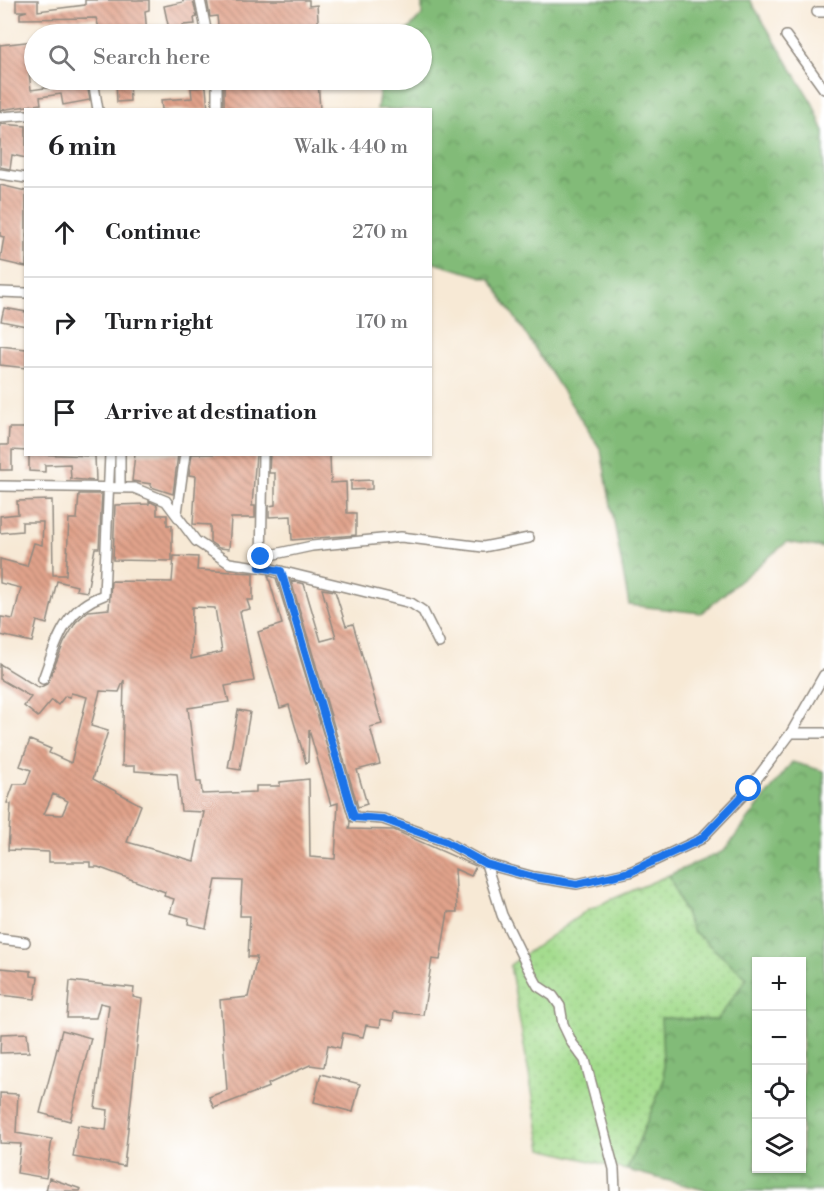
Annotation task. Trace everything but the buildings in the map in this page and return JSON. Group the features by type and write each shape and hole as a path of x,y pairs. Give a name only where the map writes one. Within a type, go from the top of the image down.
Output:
{"street":[{"path":"200,0 205,24"},
{"path":"786,36 824,89"},
{"path":"95,90 98,108"},
{"path":"217,108 218,90"},
{"path":"0,117 24,115"},
{"path":"0,174 24,178"},
{"path":"0,292 24,293"},
{"path":"110,456 115,486"},
{"path":"43,679 64,625 78,608 104,595 120,456"},
{"path":"177,513 185,456"},
{"path":"261,562 263,456"},
{"path":"0,486 134,488 166,501 196,541 229,563 261,562 312,546 401,537 483,547 529,538"},
{"path":"261,562 281,571 411,603 423,611 439,643"},
{"path":"281,571 354,817 383,819 446,842 486,864 534,877 577,884 630,872 701,839 749,789 791,733 824,675"},
{"path":"791,733 824,733"},
{"path":"486,864 502,915 528,968 538,986 553,996 560,1006 563,1024 572,1043 585,1060 614,1169 615,1191"},
{"path":"0,939 26,942"}],"green space":[{"path":"422,0 750,0 813,104 824,132 824,548 787,542 701,613 629,605 601,450 490,279 432,262 432,108 377,108 380,90 432,90 432,24 413,24 422,15"},
{"path":"792,762 824,771 824,1191 708,1191 627,1170 664,1080 661,1018 717,1020 747,978 692,930 669,875 724,851"},
{"path":"669,875 692,930 747,978 717,1020 662,1018 664,1080 627,1170 542,1149 510,965 589,909"}],"route":[{"path":"261,557 260,567 281,571 354,817 383,819 446,842 486,864 534,877 577,884 630,872 701,839 749,789"}]}
